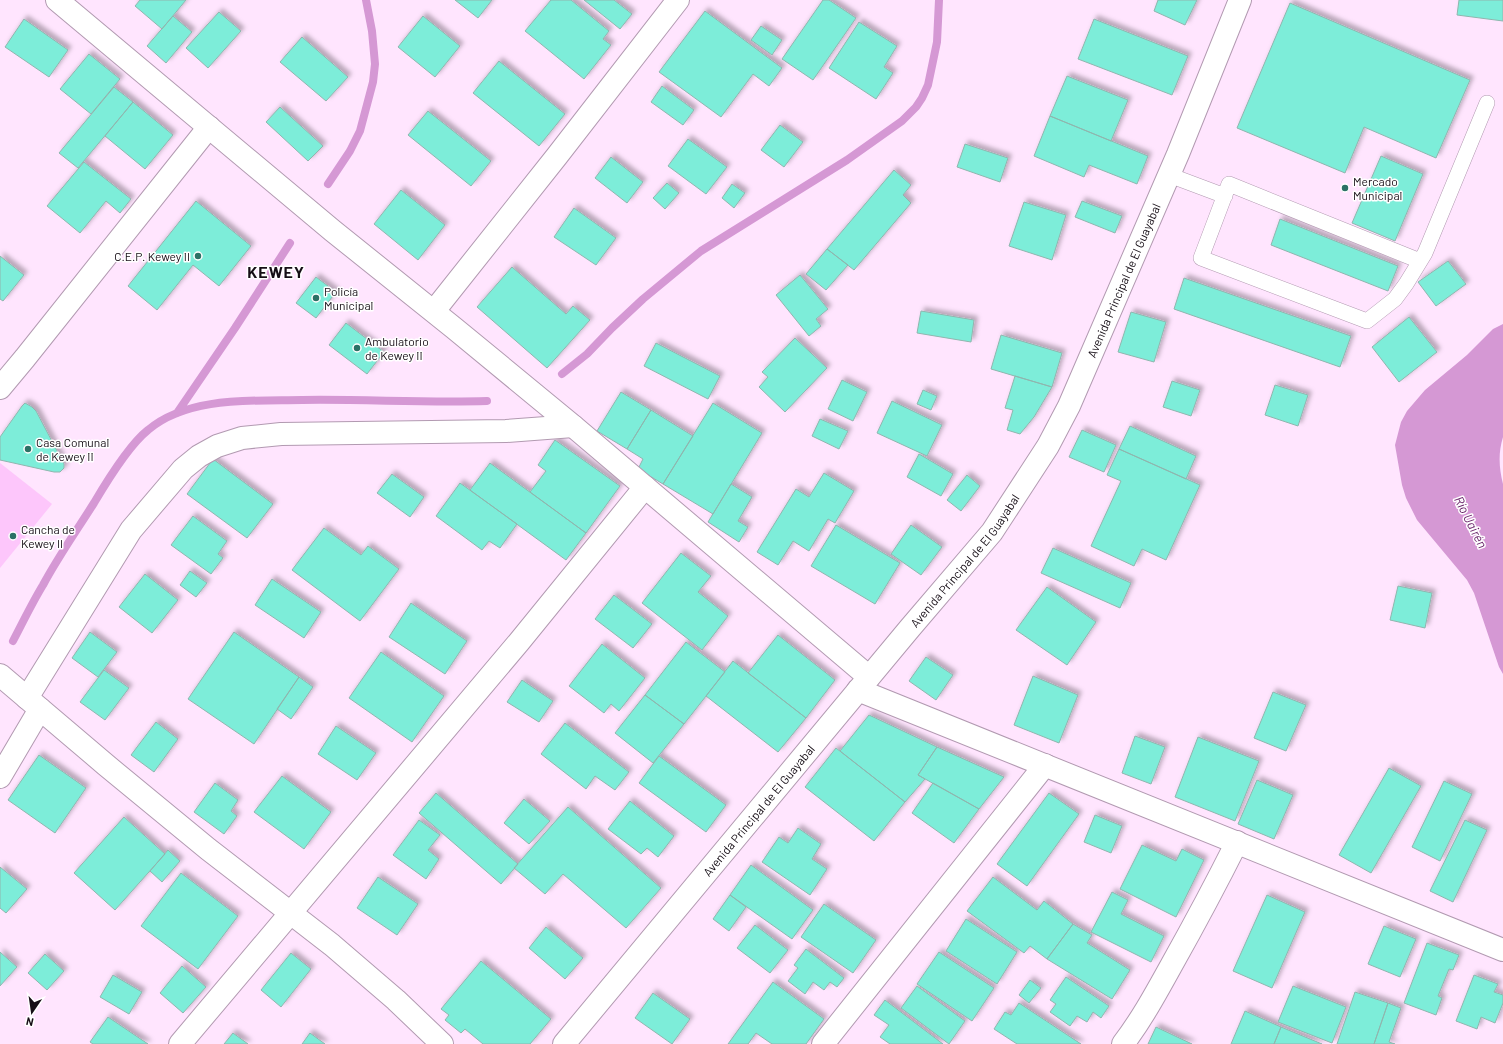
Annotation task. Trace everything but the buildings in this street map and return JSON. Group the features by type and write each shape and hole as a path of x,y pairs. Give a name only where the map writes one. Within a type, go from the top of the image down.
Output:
{"street":[{"path":"57,0 333,231 434,311 645,487 864,684 1045,765 1503,950"},
{"path":"434,311 678,0"},
{"name":"Avenida Principal de El Guayabal","path":"564,1044 992,532 1048,446 1069,406 1169,175 1240,0"},
{"path":"0,388 209,127"},
{"path":"0,777 34,704 131,530 183,469 199,456 217,446 242,438 281,434 467,432 573,426"},
{"path":"180,1044 519,642 645,487"},
{"path":"0,675 202,844 332,945 396,1000 442,1044"},
{"path":"823,1044 1045,765"},
{"path":"1124,1044 1140,1021 1164,980 1200,915 1237,842"}],"lane":[{"path":"1420,261 1229,184 1201,258 1367,321 1395,299 1406,284 1425,253 1487,103"},
{"path":"1169,175 1225,196"}],"shaded area":[{"name":"Cancha de Kewey II","path":"0,463 52,504 0,568"}],"water":[{"name":"Río Uairén","path":"1503,324 1503,437 1500,449 1500,460 1503,484 1503,674 1499,667 1474,593 1467,580 1417,520 1406,498 1402,485 1395,445 1401,422 1407,411 1425,390 1467,355 1493,329"}],"waterway":[{"path":"328,184 350,151 360,131 373,82 375,64 372,31 366,0"},
{"path":"562,374 587,354 643,299 701,251 847,160 902,121 916,107 928,85 937,42 939,0"},
{"path":"177,413 235,328 290,243"},
{"path":"13,641 55,564 105,484 133,445 148,430 164,419 182,411 201,406 242,401 487,401"}],"place":[{"name":"Mercado Municipal","path":"1345,188"},
{"name":"C.E.P. Kewey II","path":"198,256"},
{"name":"Policía Municipal","path":"316,298"},
{"name":"Ambulatorio de Kewey II","path":"357,348"},
{"name":"Casa Comunal de Kewey II","path":"28,449"},
{"name":"Cancha de Kewey II","path":"13,536"}],"district":[{"name":"KEWEY","path":"276,271"}]}
